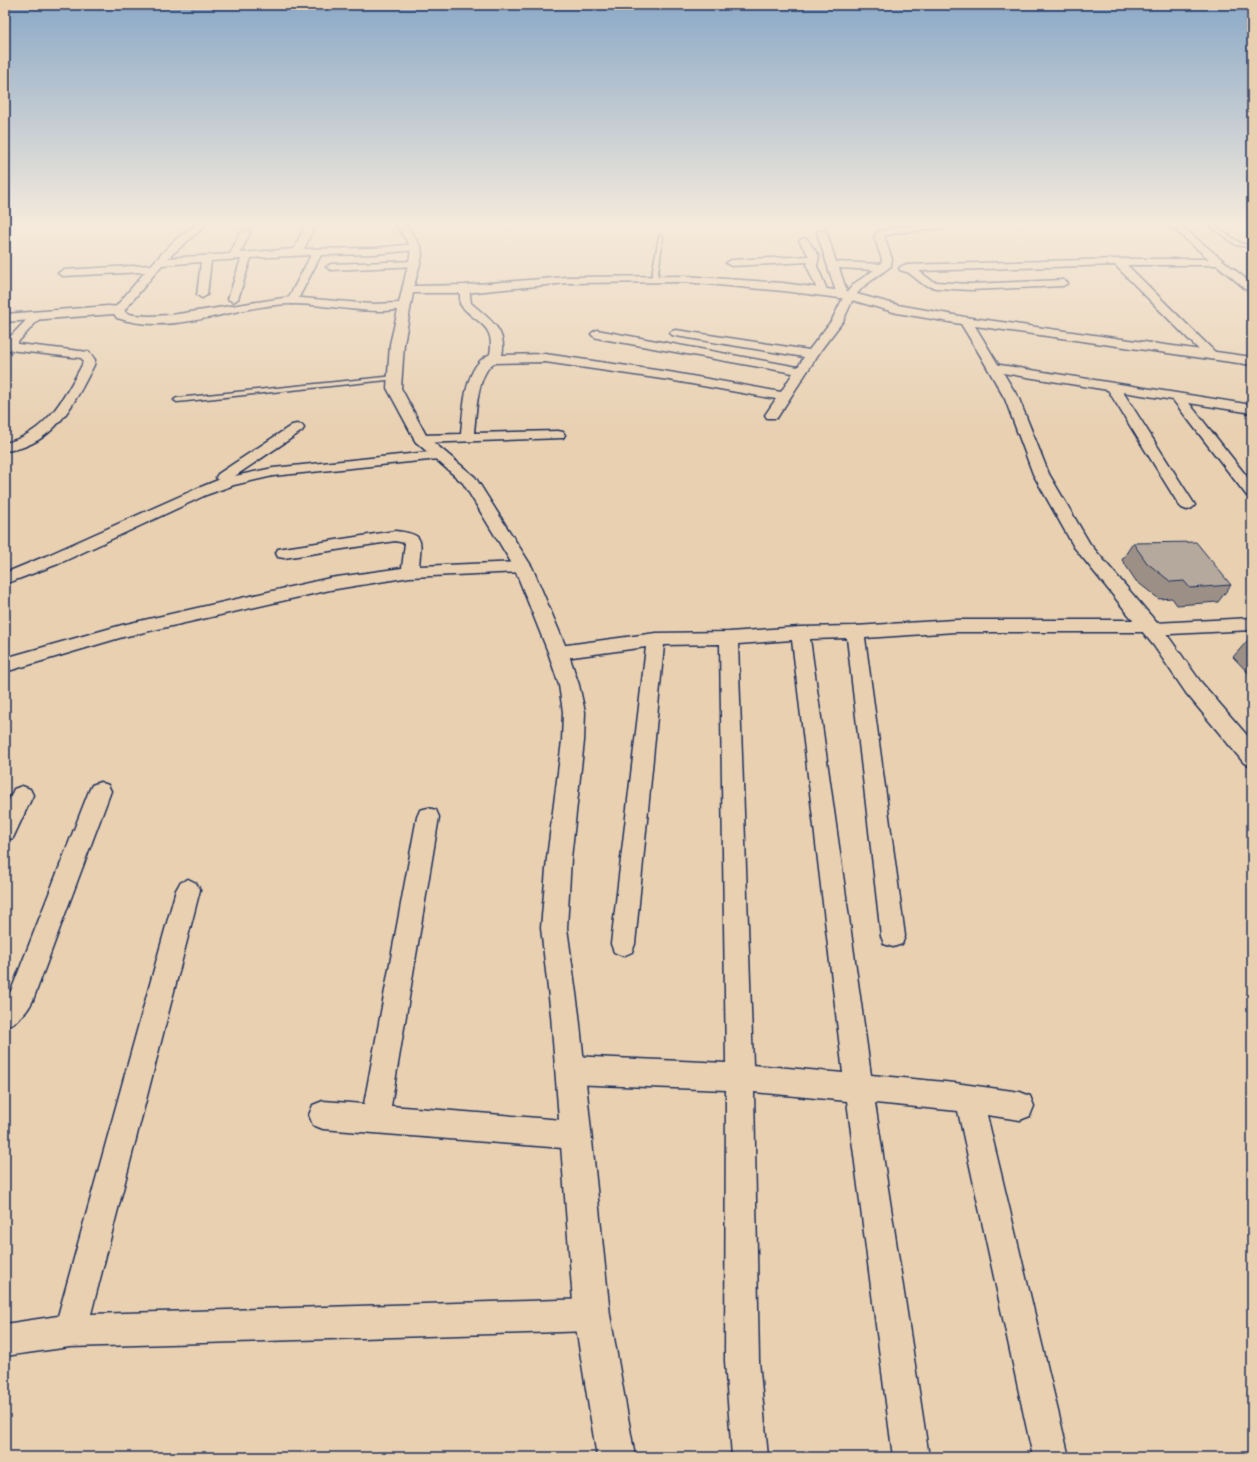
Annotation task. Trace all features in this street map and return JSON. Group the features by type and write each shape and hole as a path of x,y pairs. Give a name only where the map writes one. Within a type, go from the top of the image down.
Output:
{"street":[{"path":"120,310 134,293"},
{"path":"233,299 235,293"},
{"path":"292,301 296,293"},
{"path":"407,293 397,344 394,388 430,447 469,480 523,567 558,652 569,685 574,712 573,741 559,858 554,928 566,1015 575,1135 592,1315 616,1457"},
{"path":"120,310 121,315 125,318 134,320 157,320 189,317 276,302 292,301 316,301 382,309 406,298 437,293"},
{"path":"465,293 466,304 488,322 495,332 497,352 496,356 484,364 478,377 473,392 467,438"},
{"path":"832,293 845,295 896,309 965,321 1252,362"},
{"path":"778,405 815,350 837,321 845,295 847,293"},
{"path":"1149,293 1211,355"},
{"path":"5,318 120,310"},
{"path":"5,447 26,442 39,435 48,427 71,398 88,365 89,360 85,355 13,347 12,342 36,316"},
{"path":"965,321 1012,399 1041,474 1083,547 1153,632 1193,686 1252,757"},
{"path":"726,331 815,350"},
{"path":"597,334 801,371"},
{"path":"676,334 815,350"},
{"path":"606,347 684,362"},
{"path":"492,359 546,358 669,376 778,405"},
{"path":"994,368 1245,408 1252,423"},
{"path":"580,373 778,405"},
{"path":"777,380 793,383"},
{"path":"1112,387 1187,505"},
{"path":"1178,398 1252,493"},
{"path":"201,492 297,428"},
{"path":"5,579 52,560 201,492 230,481 273,472 430,447 467,438 558,435"},
{"path":"284,553 395,536 406,537 414,541 410,572"},
{"path":"5,665 122,631 330,584 410,572 523,567"},
{"path":"1153,632 1252,624"},
{"path":"558,652 656,639 729,638 800,633 855,632 955,626 1153,632 1252,637"},
{"path":"855,632 893,936"},
{"path":"800,633 860,1088 911,1457"},
{"path":"729,638 740,1077 742,1361 750,1457"},
{"path":"623,944 656,639"},
{"path":"5,1014 20,1000 100,791"},
{"path":"5,831 22,795"},
{"path":"375,1119 428,816"},
{"path":"70,1331 188,890"},
{"path":"570,1070 740,1077 969,1099 1020,1106"},
{"path":"969,1099 1051,1457"},
{"path":"324,1115 575,1135"},
{"path":"5,1340 70,1331 592,1315"}],"lane":[{"path":"177,400 395,378"}],"building":[{"path":"1196,542 1231,585 1190,588 1184,581 1171,582 1147,563 1133,543"}]}
